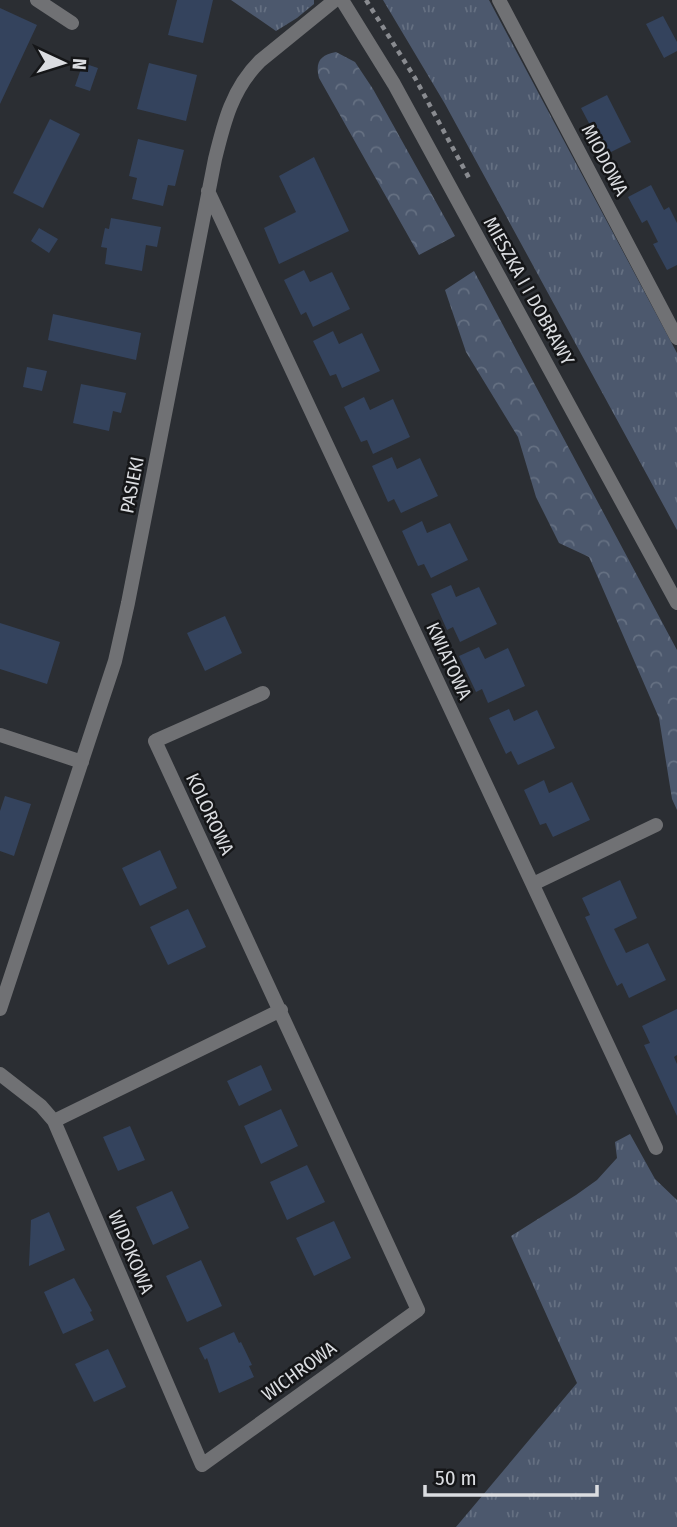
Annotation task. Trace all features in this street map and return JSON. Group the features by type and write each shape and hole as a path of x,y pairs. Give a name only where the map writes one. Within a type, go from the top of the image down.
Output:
{"street":[{"path":"37,0 72,23"},
{"name":"PASIEKI","path":"0,1009 115,661 208,191 226,116 239,86 260,61 335,0"},
{"name":"MIESZKA I I DOBRAWY","path":"342,0 394,84 677,603"},
{"name":"MIODOWA","path":"499,0 677,338"},
{"name":"KWIATOWA","path":"208,191 656,1148"},
{"name":"KOLOROWA","path":"263,692 155,741 418,1310"},
{"path":"0,734 82,762"},
{"path":"533,884 656,825"},
{"path":"54,1121 281,1010"},
{"name":"WIDOKOWA","path":"0,1074 41,1106 54,1121 202,1465"},
{"name":"WICHROWA","path":"202,1465 418,1310"}],"green space":[{"path":"231,0 314,0 314,4 276,31"},
{"path":"383,0 489,0 677,353 677,530 445,104"},
{"path":"336,52 355,62 373,89 455,236 419,255 319,78 320,60"},
{"path":"474,271 677,650 677,810 672,799 659,718 589,557 559,543 536,497 518,437 466,352 445,290"},
{"path":"630,1134 655,1179 677,1200 677,1527 456,1527 577,1383 511,1236 597,1180 617,1158 615,1142"}],"building":[{"path":"177,0 213,0 203,43 168,35"},
{"path":"0,8 37,25 0,104"},
{"path":"663,16 677,42 677,51 664,58 646,24"},
{"path":"83,63 98,68 90,91 75,86"},
{"path":"149,63 197,75 186,121 137,109"},
{"path":"607,95 631,142 605,155 595,136 600,133 596,125 591,127 581,108"},
{"path":"50,119 80,134 43,208 13,193"},
{"path":"138,139 184,150 175,186 168,185 163,206 132,199 137,178 129,176"},
{"path":"314,157 349,231 279,264 264,228 296,212 279,176"},
{"path":"651,185 664,210 669,207 677,223 677,265 667,270 653,244 658,242 647,220 642,223 628,197"},
{"path":"111,218 161,227 157,247 146,245 142,271 105,264 107,248 101,247 105,228 109,229"},
{"path":"39,228 58,239 49,253 31,241"},
{"path":"304,270 310,282 332,272 350,309 313,327 306,312 301,315 284,280"},
{"path":"53,314 141,333 136,360 48,340"},
{"path":"333,331 339,344 362,333 380,371 342,388 336,374 330,376 313,341"},
{"path":"27,367 47,371 42,391 23,387"},
{"path":"81,384 126,393 121,413 113,411 109,431 73,423"},
{"path":"364,397 370,410 393,399 410,437 373,454 367,440 361,442 344,407"},
{"path":"392,457 397,469 420,458 438,496 401,513 394,499 388,502 372,466"},
{"path":"422,521 427,533 450,523 468,560 431,578 424,564 418,566 402,531"},
{"path":"451,585 456,597 479,587 497,624 460,642 453,627 447,630 431,594"},
{"path":"225,616 242,653 205,671 187,633"},
{"path":"0,623 60,642 47,684 0,669"},
{"path":"479,647 485,659 508,648 525,686 488,703 482,689 476,692 459,656"},
{"path":"509,709 514,721 537,710 555,748 518,765 511,751 506,754 489,718"},
{"path":"544,780 549,793 572,782 590,820 553,837 546,823 540,825 524,790"},
{"path":"5,796 31,804 14,856 0,851 0,811"},
{"path":"160,850 177,888 140,906 122,868"},
{"path":"620,880 637,918 614,929 626,953 648,943 666,980 629,998 622,983 617,986 606,963 585,917 590,915 582,898"},
{"path":"188,909 206,947 168,965 150,927"},
{"path":"677,1009 677,1055 674,1057 677,1064 677,1116 644,1045 650,1043 642,1026"},
{"path":"261,1065 272,1090 239,1106 227,1081"},
{"path":"281,1109 298,1146 261,1164 244,1126"},
{"path":"130,1126 145,1160 118,1171 103,1137"},
{"path":"307,1165 325,1202 287,1220 270,1182"},
{"path":"172,1191 189,1228 153,1245 136,1207"},
{"path":"49,1212 65,1250 29,1266 31,1220"},
{"path":"334,1221 351,1258 314,1276 296,1238"},
{"path":"201,1260 222,1306 187,1322 166,1276"},
{"path":"74,1278 94,1320 63,1334 44,1292"},
{"path":"234,1332 252,1365 249,1366 254,1377 219,1393 207,1358 205,1360 199,1348"},
{"path":"108,1349 126,1387 94,1402 75,1364"}]}
